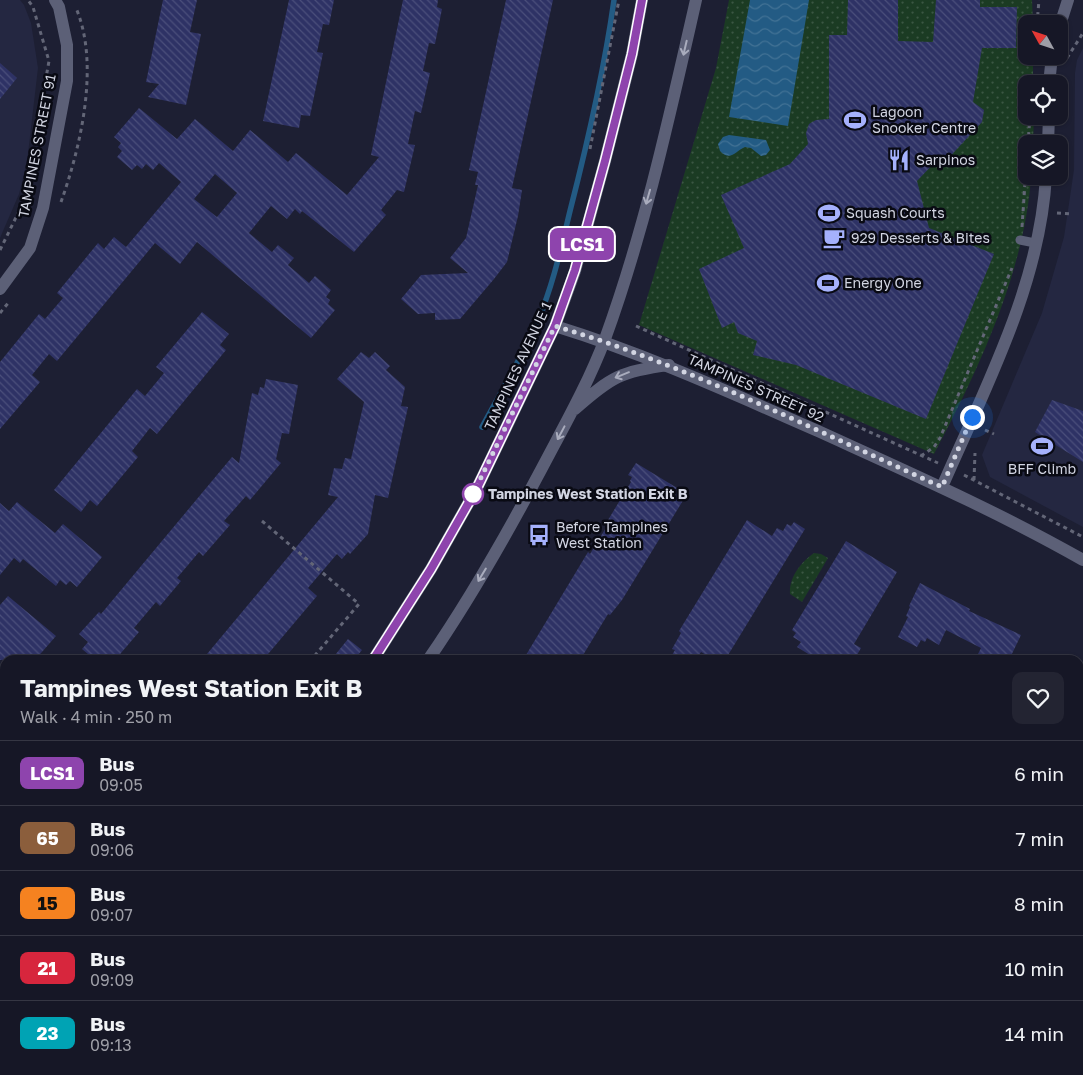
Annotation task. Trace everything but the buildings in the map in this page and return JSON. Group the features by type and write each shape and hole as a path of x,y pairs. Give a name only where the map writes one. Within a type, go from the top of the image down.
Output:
{"main road":[{"name":"TAMPINES STREET 91","path":"0,289 30,248 45,198 67,81 67,45 55,0"},
{"name":"TAMPINES AVENUE 1","path":"376,655 418,592 477,488 555,326 575,270 605,161 632,54 642,0"},
{"path":"431,655 508,532 572,412 604,341 622,288 661,150 696,0"},
{"path":"1063,15 1068,0"},
{"path":"942,487 1020,302 1027,241 1045,207 1046,185"},
{"name":"TAMPINES STREET 92","path":"555,326 604,341 670,366 1013,520 1083,560"},
{"path":"572,412 612,379 635,370 670,366"}],"path":[{"path":"0,250 24,201 49,60 33,7 28,0"},
{"path":"589,156 619,0"},
{"path":"1038,15 1039,0"},
{"path":"1025,185 1022,224 1027,241"},
{"path":"1058,213 1071,214"},
{"path":"921,456 934,447 940,438 1013,267"},
{"path":"636,326 950,468 1009,496 1083,537"},
{"path":"985,430 994,434"},
{"path":"262,520 359,604 315,655"}],"shaded area":[{"path":"0,0 20,0 24,5 31,23 38,68 27,162 19,194 0,238"},
{"path":"1083,48 1083,527 990,477 982,455 1042,313 1064,237 1074,170 1075,73 1077,60"}],"green space":[{"path":"729,0 1032,0 1033,15 1018,15 1018,65 1033,65 1033,75 1018,75 1018,125 1034,125 1033,135 1018,135 1018,185 1030,185 1027,212 1009,284 997,320 967,389 934,454 639,325 716,68"},
{"path":"814,553 828,558 802,602 790,594 791,582 800,565"}],"water":[{"path":"750,0 809,0 788,126 729,117"},
{"path":"729,135 766,140 770,150 766,155 761,156 751,148 745,147 733,155 727,156 720,151 718,144 723,137"}],"waterway":[{"path":"482,427 532,334 552,280 595,106 614,0"}],"bus line":[{"name":"LCS1","path":"377,655 431,569 477,488 555,326 575,270 605,161 632,54 642,0"}],"place":[{"name":"Lagoon Snooker Centre","path":"855,120"},
{"name":"Sarpinos","path":"899,160"},
{"name":"Squash Courts","path":"829,213"},
{"name":"929 Desserts & Bites","path":"834,238"},
{"name":"Energy One","path":"828,283"},
{"name":"BFF Climb","path":"1042,446"},
{"name":"Tampines West Station Exit B","path":"473,494"},
{"name":"Before Tampines West Station","path":"539,535"}],"route":[{"path":"473,494 555,326 625,348 670,366 942,487 972,417"}]}
